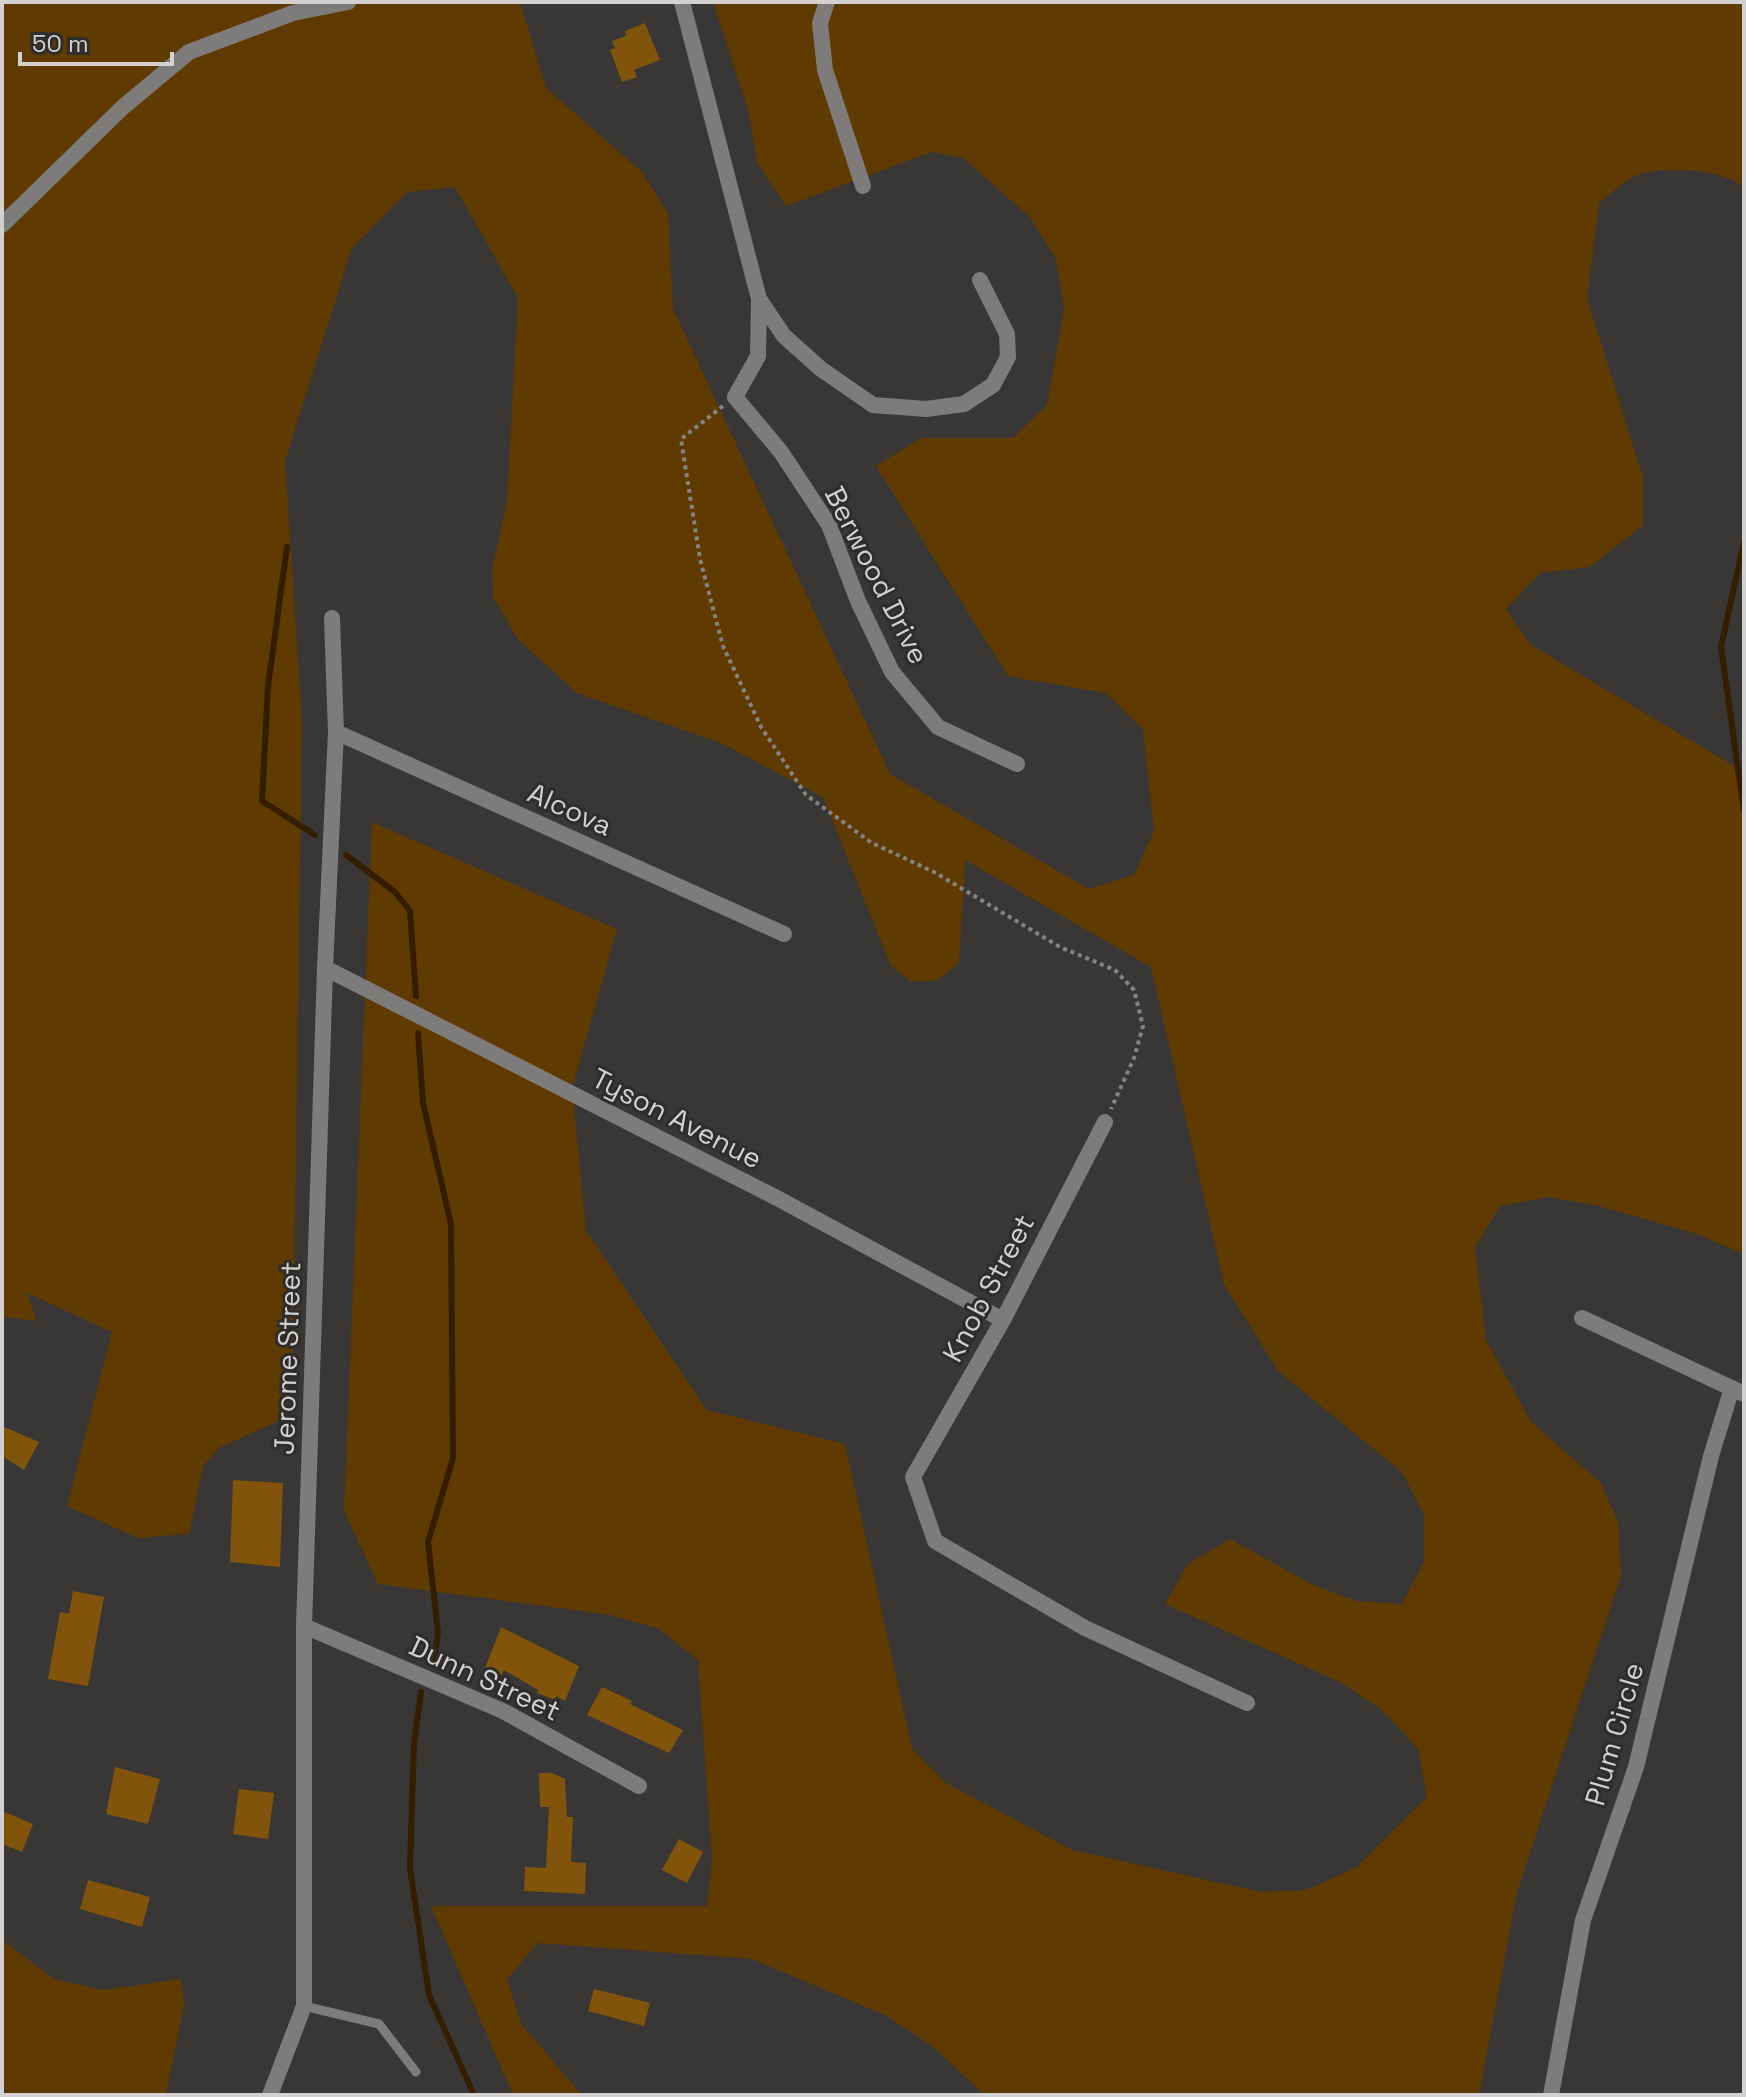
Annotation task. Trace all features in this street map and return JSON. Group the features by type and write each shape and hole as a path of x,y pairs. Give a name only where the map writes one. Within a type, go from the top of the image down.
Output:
{"street":[{"path":"2,225 123,107 189,52 293,13 348,2"},
{"path":"682,2 759,299 758,356 735,397"},
{"path":"827,2 820,23 825,70 863,186"},
{"path":"759,299 784,336 821,369 873,405 926,409 964,404 993,385 1008,357 1007,334 980,280"},
{"name":"Berwood Drive","path":"735,397 781,452 829,525 858,601 892,672 938,727 1017,764"},
{"name":"Jerome Street","path":"270,2095 304,2006 304,1626 325,968 336,732 332,618"},
{"name":"Alcova","path":"336,732 784,934"},
{"name":"Tyson Avenue","path":"325,968 777,1198 1003,1320"},
{"name":"Knob Street","path":"1105,1122 1003,1320 913,1477 935,1541 1085,1628 1247,1703"},
{"path":"1582,1318 1738,1391"},
{"name":"Plum Circle","path":"1551,2095 1583,1920 1636,1767 1711,1456 1738,1391"},
{"name":"Dunn Street","path":"304,1626 503,1711 639,1786"}],"lane":[{"path":"304,2006 379,2024 416,2072"}],"path":[{"path":"735,397 681,439 700,559 723,646 761,727 806,795 872,843 934,872 1060,947 1115,970 1134,990 1143,1026 1134,1058 1105,1122"}],"shaded area":[{"path":"2,2 520,2 546,88 642,172 668,214 673,309 890,774 1089,889 1134,875 1154,831 1143,729 1106,693 1008,676 876,466 921,438 1013,438 1047,405 1064,309 1056,259 1030,217 963,158 932,152 786,206 757,163 749,113 713,2 1744,2 1744,188 1734,181 1709,173 1679,170 1652,172 1629,179 1599,203 1587,298 1643,478 1643,525 1590,567 1540,573 1506,609 1531,645 1744,772 1744,1254 1697,1234 1599,1206 1548,1197 1500,1206 1475,1248 1486,1340 1531,1422 1601,1483 1618,1522 1621,1576 1517,1892 1479,2095 985,2095 932,2046 887,2016 752,1959 538,1943 507,1979 521,2024 582,2095 513,2095 431,1906 707,1906 712,1859 698,1660 659,1629 611,1615 378,1584 344,1511 372,822 617,929 572,1088 586,1231 707,1410 845,1444 912,1749 946,1783 1072,1850 1261,1892 1306,1890 1357,1867 1427,1797 1418,1749 1382,1710 1340,1682 1165,1604 1188,1564 1230,1539 1311,1584 1356,1601 1402,1604 1424,1562 1424,1514 1402,1472 1278,1371 1224,1284 1151,967 965,860 959,963 938,980 911,982 891,966 823,797 721,743 577,693 518,639 493,597 492,571 507,500 518,298 455,187 407,192 352,248 285,461 302,721 293,1361 285,1418 219,1448 203,1466 189,1534 138,1538 67,1506 112,1332 27,1293 37,1321 2,1317"},
{"path":"2,1940 54,1979 103,1990 181,1979 184,2004 166,2095 8,2095 2,2082"}],"building":[{"path":"645,23 660,60 634,70 637,77 622,82 610,50 615,48 612,41 626,36 625,31"},
{"path":"2,1426 39,1442 24,1470 2,1456"},
{"path":"233,1480 283,1483 280,1567 230,1562"},
{"path":"73,1591 104,1597 88,1686 48,1679 60,1612 69,1614"},
{"path":"501,1627 579,1666 565,1701 537,1693 538,1690 504,1670 502,1675 485,1668"},
{"path":"602,1687 683,1730 669,1753 587,1715"},
{"path":"115,1767 160,1779 148,1824 106,1814"},
{"path":"539,1773 552,1773 565,1779 567,1817 573,1817 571,1862 586,1863 585,1894 524,1891 525,1867 546,1868 549,1807 540,1807"},
{"path":"239,1789 274,1793 268,1839 233,1834"},
{"path":"2,1811 33,1824 22,1852 2,1844"},
{"path":"679,1839 703,1852 687,1883 662,1870"},
{"path":"88,1880 150,1897 142,1927 80,1909"},
{"path":"594,1989 650,2003 644,2026 588,2011"}],"waterway":[{"path":"1744,542 1721,647 1744,811"},
{"path":"287,547 268,686 262,801 315,835"},
{"path":"346,855 395,892 410,911 416,996"},
{"path":"418,1033 423,1103 451,1224 453,1458 428,1542 438,1633 434,1661"},
{"path":"421,1692 414,1744 410,1868 429,1995 474,2095"}]}
